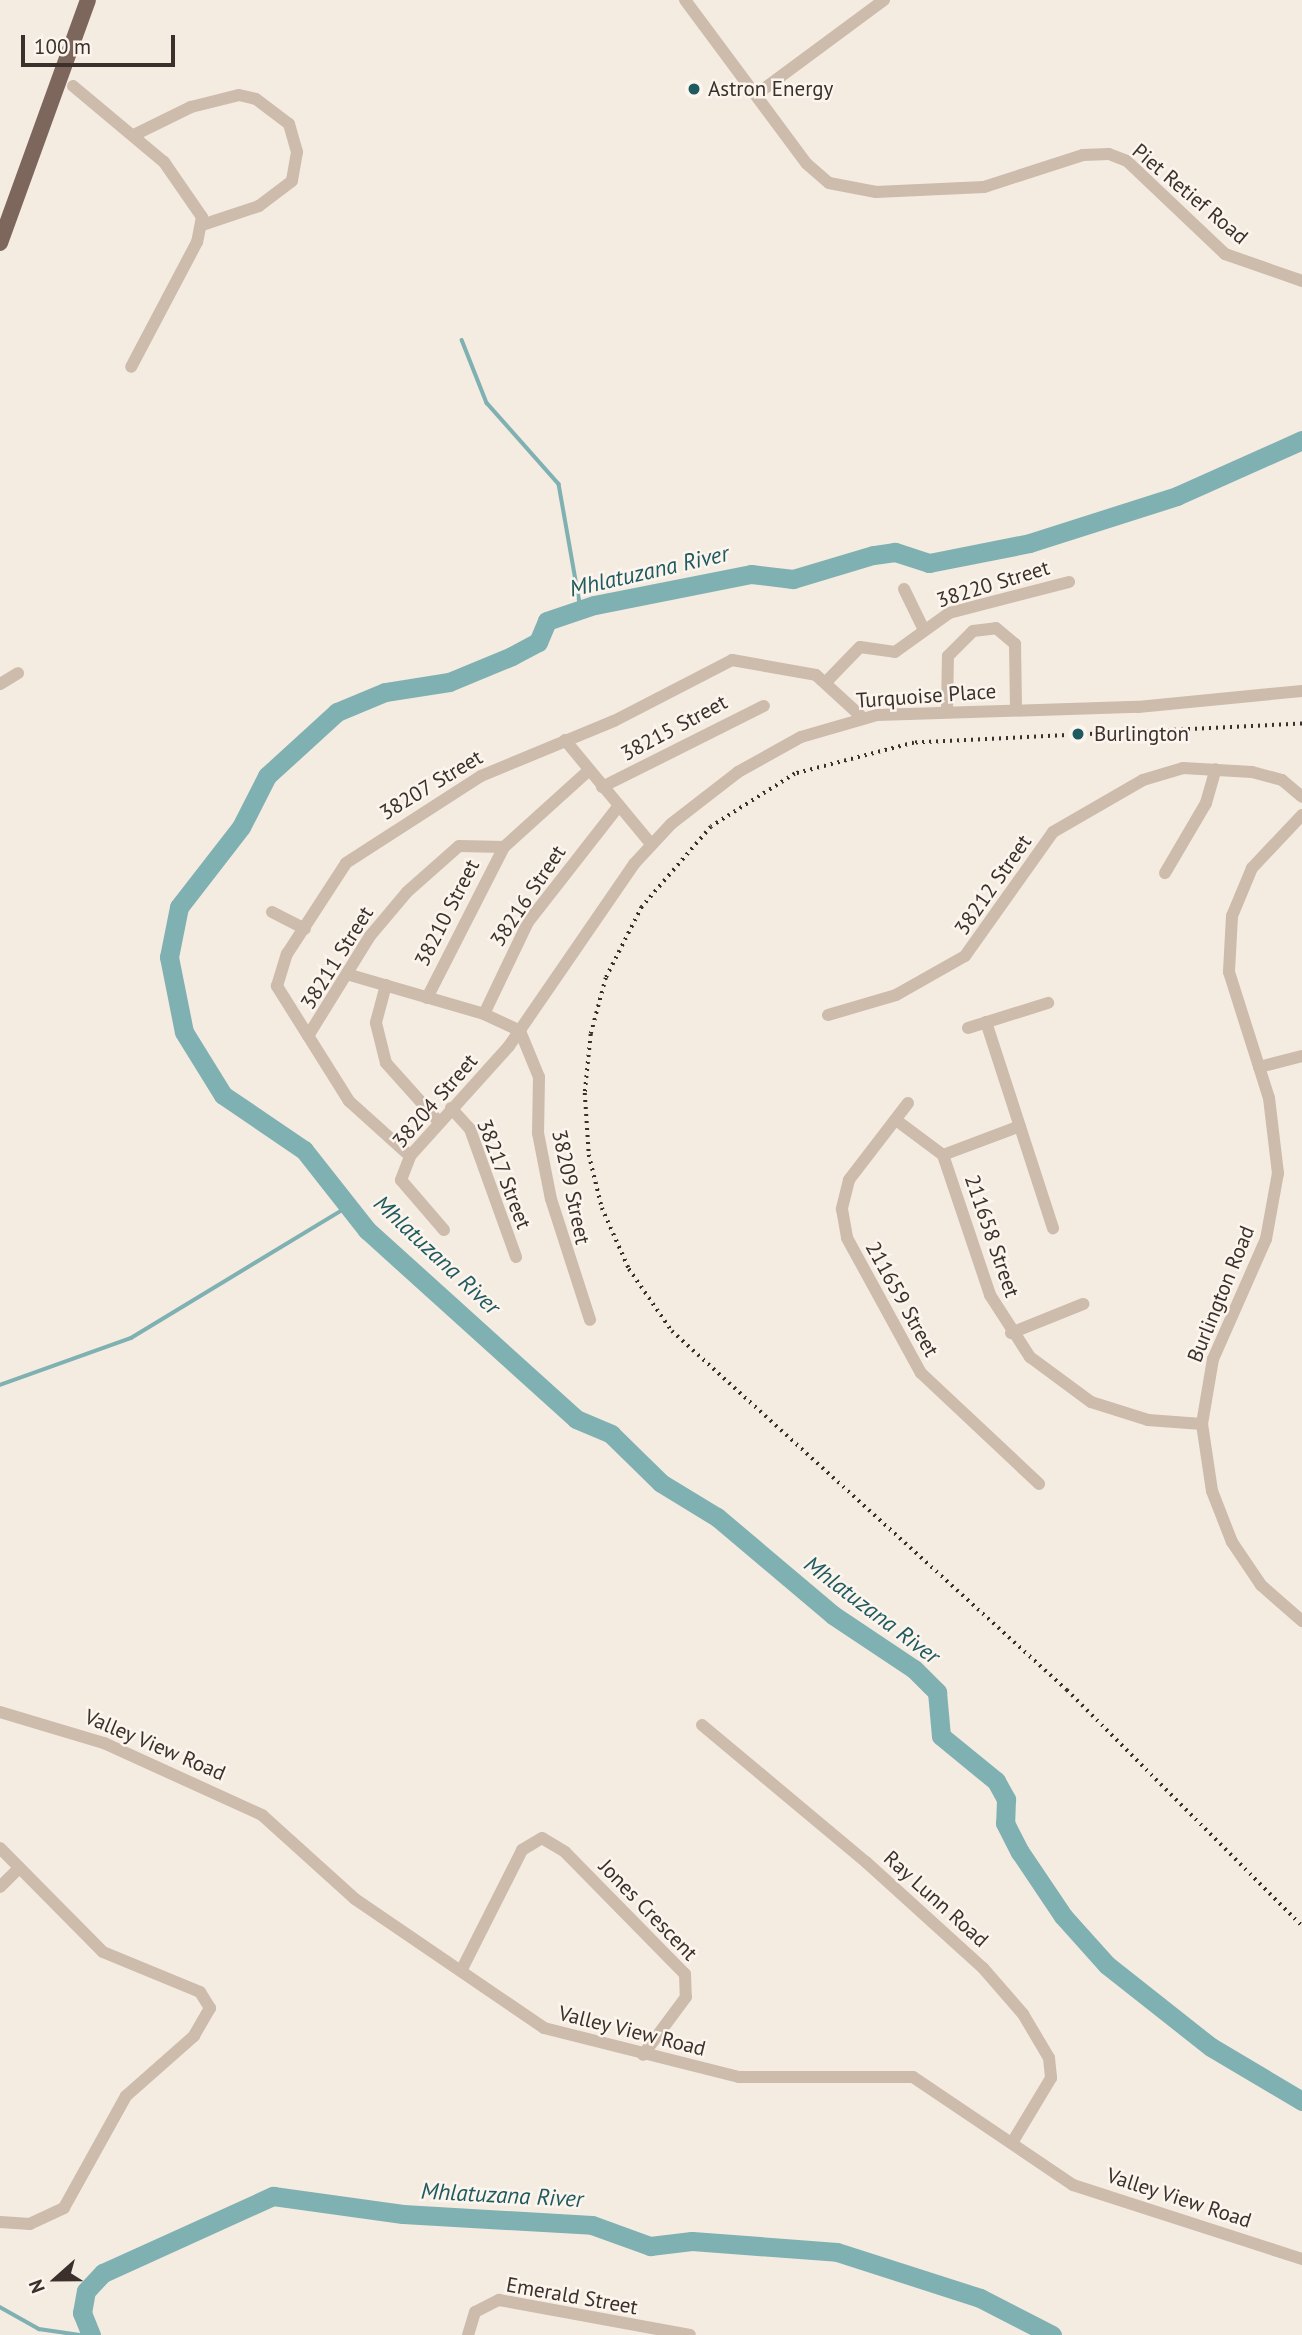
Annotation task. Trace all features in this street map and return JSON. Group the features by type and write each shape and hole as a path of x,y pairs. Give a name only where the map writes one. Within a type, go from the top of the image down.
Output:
{"main road":[{"path":"0,243 88,0"}],"street":[{"name":"Piet Retief Road","path":"685,0 815,173 840,187 890,192 1009,184 1083,155 1109,154 1127,161 1226,254 1302,281"},
{"path":"757,94 884,0"},
{"path":"73,86 134,135 181,181 200,208 201,225 131,367"},
{"path":"134,135 191,107 239,95 256,99 289,124 297,152 292,181 259,206 201,225"},
{"name":"38220 Street","path":"827,681 860,647 895,652 923,628 949,613 1069,582"},
{"path":"904,589 923,628"},
{"path":"947,711 948,656 973,631 996,628 1015,645 1016,708"},
{"name":"38207 Street","path":"410,1156 362,1118 307,1036 276,979 338,872 361,850 481,776 565,740 739,658 827,681"},
{"path":"0,684 18,673"},
{"path":"827,681 863,718"},
{"name":"Turquoise Place","path":"520,1031 651,844 738,772 801,737 863,718 1016,708 1138,708 1302,691"},
{"name":"38215 Street","path":"602,787 764,706"},
{"path":"565,740 651,844"},
{"path":"1165,873 1206,803 1216,769"},
{"name":"38212 Street","path":"828,1015 896,995 965,956 1061,826 1166,771 1216,769 1273,776 1302,797"},
{"path":"504,847 588,771"},
{"name":"38216 Street","path":"484,1014 528,922 618,807"},
{"name":"Burlington Road","path":"1302,815 1252,868 1232,916 1229,972 1277,1130 1274,1210 1220,1336 1202,1424 1212,1492 1232,1542 1261,1585 1302,1621"},
{"name":"38211 Street","path":"307,1036 350,975 387,913 446,855 473,842 504,847"},
{"name":"38210 Street","path":"427,998 504,847"},
{"path":"272,912 305,929"},
{"path":"350,975 484,1014 520,1031"},
{"path":"386,985 376,1024 386,1063 439,1122"},
{"path":"968,1028 1048,1003"},
{"path":"986,1022 1053,1228"},
{"name":"38204 Street","path":"444,1230 401,1180 410,1156 520,1031"},
{"name":"38209 Street","path":"520,1031 537,1067 538,1133 551,1199 590,1320"},
{"path":"1259,1067 1302,1056"},
{"name":"211659 Street","path":"908,1103 849,1180 842,1209 847,1238 921,1373 1039,1484"},
{"name":"38217 Street","path":"451,1108 470,1129 516,1257"},
{"name":"211658 Street","path":"896,1120 943,1155 986,1286 1011,1333 1053,1379 1091,1402 1148,1420 1202,1424"},
{"path":"943,1155 1020,1126"},
{"path":"1011,1333 1083,1304"},
{"name":"Valley View Road","path":"0,1712 104,1742 262,1815 355,1899 544,2028 739,2077 914,2077 1073,2185 1302,2259"},
{"name":"Ray Lunn Road","path":"702,1725 815,1816 983,1968 1023,2014 1049,2058 1051,2078 1012,2143"},
{"name":"Jones Crescent","path":"460,1971 522,1850 542,1838 565,1852 685,1975 686,1997 643,2055"},
{"path":"0,1848 103,1952 200,1992 209,2004 194,2036 126,2096 64,2208 30,2224 0,2222"},
{"path":"0,1887 19,1868"},
{"name":"Emerald Street","path":"468,2335 475,2312 499,2300 655,2332 690,2335"}],"waterway":[{"path":"462,340 487,403 559,484 581,609"},
{"name":"Mhlatuzana River","path":"1302,440 1177,496 1030,543 929,563 895,552 873,555 793,579 751,574 594,605 547,621 538,642 512,656 449,682 385,692 337,712 267,776 241,827 179,907 169,957 184,1032 223,1095 304,1150 367,1230 576,1419 611,1434 661,1483 717,1517 833,1615 914,1669 937,1692 941,1736 996,1781 1006,1799 1005,1823 1020,1852 1063,1916 1107,1965 1211,2047 1302,2101"},
{"path":"0,1385 131,1338 349,1206"},
{"name":"Mhlatuzana River","path":"91,2335 82,2313 86,2291 103,2273 273,2196 403,2214 592,2225 650,2246 692,2241 837,2252 980,2298 1052,2335"},
{"path":"0,2307 39,2329 80,2335"}],"railway":[{"path":"1302,724 914,743 795,774 711,827 642,907 606,978 591,1034 585,1093 589,1155 602,1208 629,1269 672,1331 1067,1690 1302,1926"}],"place":[{"name":"Astron Energy","path":"694,89"},
{"name":"Burlington","path":"1078,734"}]}
